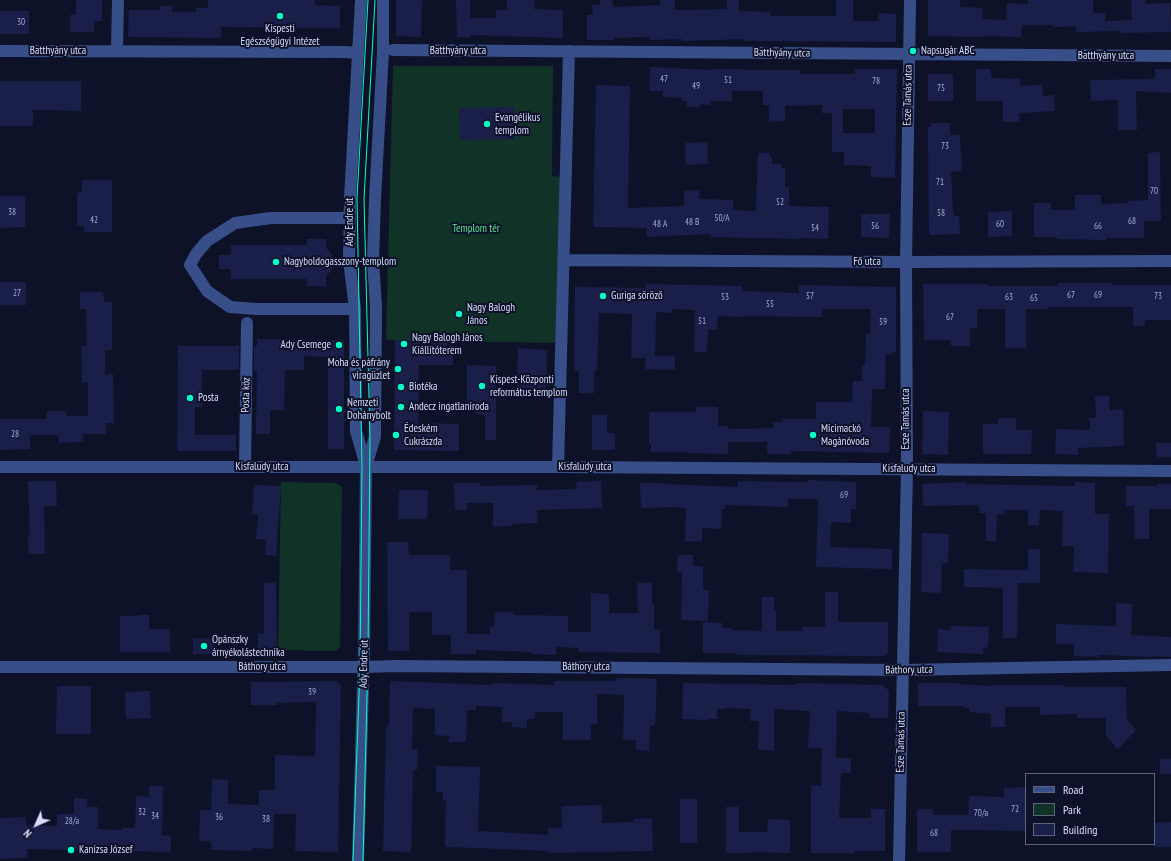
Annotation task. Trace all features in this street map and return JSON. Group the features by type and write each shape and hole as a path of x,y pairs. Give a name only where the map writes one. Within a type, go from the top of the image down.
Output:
{"street":[{"path":"117,51 118,0"},
{"name":"Ady Endre út","path":"361,0 350,198 350,260 355,309 356,431 366,467"},
{"name":"Ady Endre út","path":"358,861 364,667 366,467 376,437 376,306 372,261 383,51 383,0"},
{"name":"Esze Tamás utca","path":"899,861 907,469 906,262 910,0"},
{"name":"Batthyány utca","path":"393,50 1171,56"},
{"name":"Batthyány utca","path":"0,51 358,53"},
{"path":"558,467 569,51"},
{"path":"350,218 271,218 235,224 207,241 196,254 190,265 207,291 230,307 256,309 355,309"},
{"name":"Fő utca","path":"563,260 906,262 1171,261"},
{"name":"Posta köz","path":"245,467 247,324"},
{"name":"Kisfaludy utca","path":"0,467 558,467 1171,470"},
{"name":"Báthory utca","path":"0,667 404,666 903,670 1171,665"}],"green space":[{"name":"Templom tér","path":"393,66 553,66 552,176 565,177 561,343 386,340"},
{"path":"281,482 336,483 342,487 340,647 336,651 278,650"}],"building":[{"path":"76,0 102,0 102,21 94,21 94,32 70,32 70,15 76,15"},
{"path":"208,0 315,0 315,5 340,6 340,28 221,27 221,38 128,37 129,10 160,10 160,6 172,6 172,12 196,12 196,8 208,8"},
{"path":"396,0 422,0 421,37 396,36"},
{"path":"456,0 470,0 470,18 496,18 496,10 507,10 507,0 535,0 534,9 563,10 563,38 470,35 470,37 457,37"},
{"path":"600,0 613,0 613,7 660,5 660,0 675,0 675,10 727,9 727,0 739,0 739,11 770,12 770,16 836,16 836,0 853,0 853,21 878,21 878,13 896,14 896,42 745,41 745,39 682,41 682,39 650,40 650,37 614,38 614,40 587,40 587,15 593,15 592,5 600,5"},
{"path":"928,0 960,0 960,7 983,8 982,19 1006,20 1007,3 1028,4 1028,0 1093,0 1093,13 1105,13 1105,21 1132,20 1131,0 1145,0 1145,4 1170,3 1171,32 1076,32 1076,26 1053,27 1053,25 1022,25 1021,37 928,36"},
{"path":"0,11 29,11 29,34 0,34"},
{"path":"650,67 714,70 800,70 800,74 855,74 855,69 897,69 895,178 871,177 871,166 844,165 844,152 832,152 832,113 822,113 822,105 785,106 785,121 769,122 769,105 763,105 763,91 732,91 732,101 710,101 710,105 700,104 700,107 687,107 687,101 682,101 682,98 663,97 663,91 649,91","holes":["843,109 875,109 875,133 843,133"]},
{"path":"976,69 991,69 991,78 1021,79 1020,86 1042,85 1043,96 1054,95 1055,111 1019,113 1019,122 1003,122 1003,101 976,101"},
{"path":"1155,69 1171,69 1171,93 1136,91 1137,130 1118,130 1118,100 1091,101 1090,80 1155,79"},
{"path":"928,74 953,74 953,101 928,101"},
{"path":"0,81 81,81 81,111 33,110 33,126 0,126"},
{"path":"596,85 630,86 628,208 684,206 684,191 699,190 699,199 733,200 733,210 756,211 758,153 770,153 770,157 772,157 772,164 781,164 781,168 785,168 785,187 789,187 789,206 829,207 828,239 711,237 711,234 647,237 647,228 593,227"},
{"name":"Evangélikus templom","path":"514,107 515,139 460,140 459,108"},
{"path":"931,123 950,123 950,135 960,135 962,171 951,172 953,210 954,216 959,216 960,234 929,235 928,127 931,127"},
{"path":"707,142 708,164 686,165 685,143"},
{"path":"1160,152 1161,221 1144,221 1144,238 1106,238 1106,240 1034,237 1034,203 1051,203 1051,210 1075,210 1075,195 1101,195 1101,204 1128,203 1128,201 1148,200 1148,153"},
{"path":"82,180 112,180 112,232 84,232 84,226 77,226 77,193 82,192"},
{"path":"0,196 25,196 25,227 0,228"},
{"path":"1012,211 1012,236 988,237 988,212"},
{"path":"861,214 890,214 889,238 861,237"},
{"name":"Nagyboldogasszony-templom","path":"307,239 326,239 326,248 332,254 332,270 326,276 326,286 307,286 307,279 231,279 231,269 219,269 219,255 231,255 231,245 307,245"},
{"path":"0,282 26,282 26,305 0,305"},
{"path":"1058,283 1171,285 1171,320 1145,320 1145,326 1133,326 1133,307 1047,307 1047,309 1026,309 1026,348 1005,348 1005,309 977,309 977,328 970,328 970,346 951,346 951,340 924,340 923,284 1058,286"},
{"path":"646,284 742,286 742,291 799,293 799,285 896,287 896,352 886,354 885,389 872,389 871,427 890,427 889,453 791,451 791,454 767,454 767,442 728,442 728,454 651,452 651,444 649,444 649,412 696,412 696,407 718,407 718,426 728,426 728,429 773,428 773,422 783,422 783,419 816,419 816,402 852,402 853,381 862,381 862,366 865,366 866,334 870,334 871,309 822,309 822,317 718,316 717,330 708,329 707,352 694,352 695,310 672,309 672,313 656,312 655,356 675,356 675,370 645,369 646,358 631,358 632,314 599,313 597,371 594,371 594,393 579,393 579,371 574,371 575,287 646,288"},
{"path":"80,292 103,292 104,302 112,302 112,350 105,350 105,375 113,374 114,423 106,423 106,434 83,434 83,442 59,443 58,435 30,435 30,449 0,450 0,419 47,419 47,411 66,411 66,416 88,416 88,382 82,382 81,346 87,346 86,309 80,309"},
{"path":"257,339 344,340 344,449 328,449 328,357 304,356 304,370 285,370 284,410 270,410 270,434 256,434 257,370 254,370 254,346 257,346"},
{"path":"395,340 447,341 447,348 453,355 453,365 419,365 418,423 459,424 459,451 394,450"},
{"name":"Posta","path":"178,346 239,346 239,370 202,370 202,407 195,407 195,435 236,435 236,451 177,451"},
{"path":"518,348 547,350 546,393 517,394"},
{"name":"Kispest-Központi református templom","path":"467,365 496,366 496,440 485,440 485,415 477,414 467,406"},
{"path":"1095,396 1109,396 1110,410 1123,409 1124,446 1078,448 1078,455 1055,454 1056,429 1090,430 1089,418 1096,418"},
{"path":"923,411 949,412 948,455 922,454"},
{"path":"592,415 607,415 607,433 615,433 615,450 592,450"},
{"path":"998,418 1016,418 1016,430 1032,430 1031,454 983,454 983,424 998,424"},
{"path":"1156,443 1171,443 1171,457 1157,457"},
{"path":"808,480 856,482 856,509 851,509 851,523 831,522 830,547 892,549 892,569 816,567 818,499 788,499 788,507 725,505 725,509 722,509 721,529 702,528 702,542 685,541 686,508 641,508 640,483 738,487 738,481 808,482"},
{"path":"28,481 56,481 57,506 44,506 45,554 29,554 28,535 30,535"},
{"path":"601,481 602,508 537,510 538,523 512,524 512,526 493,527 493,503 467,503 467,510 455,510 454,483 480,483 481,486 537,485 537,490 577,489 576,482"},
{"path":"966,482 966,484 1075,486 1075,482 1095,483 1095,514 1109,514 1108,573 1073,572 1074,546 1062,546 1063,511 1040,510 1039,525 1028,525 1028,510 1004,510 1004,514 997,514 996,541 986,541 986,513 979,513 979,505 923,506 922,484"},
{"path":"1158,484 1171,484 1171,509 1149,509 1149,539 1135,539 1134,506 1126,506 1126,486 1158,486"},
{"path":"254,485 281,486 276,556 265,555 266,540 256,539 258,514 252,514"},
{"path":"399,490 428,490 427,519 398,519"},
{"path":"922,533 949,534 948,563 942,563 941,593 921,592"},
{"path":"387,542 408,542 409,555 450,555 450,570 467,570 467,634 490,634 490,627 494,627 495,612 514,612 513,615 568,616 568,632 591,632 591,593 609,594 609,613 638,613 637,583 652,583 654,630 660,630 660,653 579,652 579,648 556,647 556,655 532,654 532,652 476,650 476,654 451,654 451,635 432,635 432,612 409,612 409,651 388,651"},
{"path":"1028,549 1040,549 1040,583 1018,583 1017,638 1003,638 1003,588 964,587 964,569 1028,570"},
{"path":"678,555 693,555 693,566 703,566 703,590 709,590 708,621 681,620 682,571 677,572"},
{"path":"276,582 277,652 258,652 258,634 264,634 264,583"},
{"path":"825,592 838,592 838,622 888,622 888,653 884,656 737,655 737,653 703,653 703,622 722,623 722,628 732,628 732,630 762,631 762,597 774,597 774,610 776,610 776,631 802,631 802,627 825,627"},
{"path":"1116,603 1132,604 1131,635 1171,637 1171,657 1099,655 1099,657 1074,656 1074,644 1056,644 1056,624 1116,626"},
{"path":"149,615 149,629 170,629 170,652 120,652 120,616"},
{"path":"951,626 989,627 988,648 983,647 983,654 937,652 938,629 951,630"},
{"name":"Opánszky árnyékolástechnika","path":"193,638 215,639 214,654 193,654"},
{"path":"617,678 657,679 655,726 650,725 649,751 636,750 636,740 623,740 624,695 597,694 597,724 591,724 591,740 563,740 563,712 535,712 535,719 527,719 527,728 512,727 512,722 502,722 502,707 476,706 476,710 467,710 466,742 449,742 449,736 435,735 435,709 413,708 412,749 418,749 417,770 413,770 411,852 383,851 386,727 389,727 390,681 491,685 491,683 554,685 554,681 617,681"},
{"path":"336,681 341,685 338,852 295,851 296,814 274,814 273,849 252,848 252,851 211,850 211,841 199,841 200,810 211,810 212,779 228,780 228,804 259,805 259,790 275,790 275,755 315,756 316,702 251,705 251,682"},
{"path":"683,683 883,685 889,691 888,718 870,718 870,713 837,711 836,758 851,758 851,773 841,773 839,818 871,818 871,809 885,809 885,851 811,853 811,785 821,786 822,748 808,748 810,711 774,709 774,750 758,750 759,721 750,721 751,709 717,709 717,719 682,719"},
{"path":"918,683 958,683 991,686 1063,685 1063,687 1126,687 1127,720 1136,730 1118,749 1106,736 1106,718 1077,718 1077,714 1040,715 1040,707 1005,707 1005,727 991,727 991,714 969,712 969,708 962,706 918,706"},
{"path":"57,686 91,686 91,734 56,734"},
{"path":"150,691 151,718 126,719 125,692"},
{"path":"1160,759 1171,759 1171,774 1160,774"},
{"path":"436,766 480,767 478,831 548,835 548,828 562,828 561,806 602,805 602,823 634,822 634,819 652,818 653,851 549,853 548,851 445,847 446,800 443,801 443,792 436,792"},
{"path":"149,786 163,786 162,835 171,836 171,852 27,849 27,858 0,859 0,818 26,817 26,826 57,826 57,814 74,814 74,798 87,799 87,807 98,807 98,829 122,830 122,828 135,828 136,796 149,797"},
{"path":"1025,787 1025,831 951,830 951,852 917,852 917,809 933,809 933,815 968,815 969,796 1004,797 1004,788"},
{"path":"680,799 697,799 697,843 680,843"},
{"path":"726,807 739,807 739,832 767,832 768,819 790,820 790,853 726,853"},
{"path":"1171,822 1171,847 1154,847 1155,823"}],"tram line":[{"path":"353,861 360,667 362,467 357,198 368,0"},
{"path":"363,861 368,652 370,438 364,199 375,0"}],"place":[{"name":"Kispesti Egészségügyi Intézet","path":"280,16"},
{"name":"Napsugár ABC","path":"913,51"},
{"name":"Evangélikus templom","path":"487,124"},
{"name":"Nagyboldogasszony-templom","path":"276,262"},
{"name":"Guriga söröző","path":"603,296"},
{"name":"Nagy Balogh János","path":"459,314"},
{"name":"Nagy Balogh János Kiállítóterem","path":"404,344"},
{"name":"Ady Csemege","path":"339,345"},
{"name":"Moha és páfrány viragüzlet","path":"398,369"},
{"name":"Kispest-Központi református templom","path":"482,386"},
{"name":"Biotéka","path":"401,387"},
{"name":"Posta","path":"190,398"},
{"name":"Andecz ingatlaniroda","path":"401,407"},
{"name":"Nemzeti Dohánybolt","path":"339,409"},
{"name":"Édeském Cukrászda","path":"396,435"},
{"name":"Micimackó Magánóvoda","path":"813,435"},
{"name":"Opánszky árnyékolástechnika","path":"204,646"},
{"name":"Kanizsa József","path":"71,850"}]}
